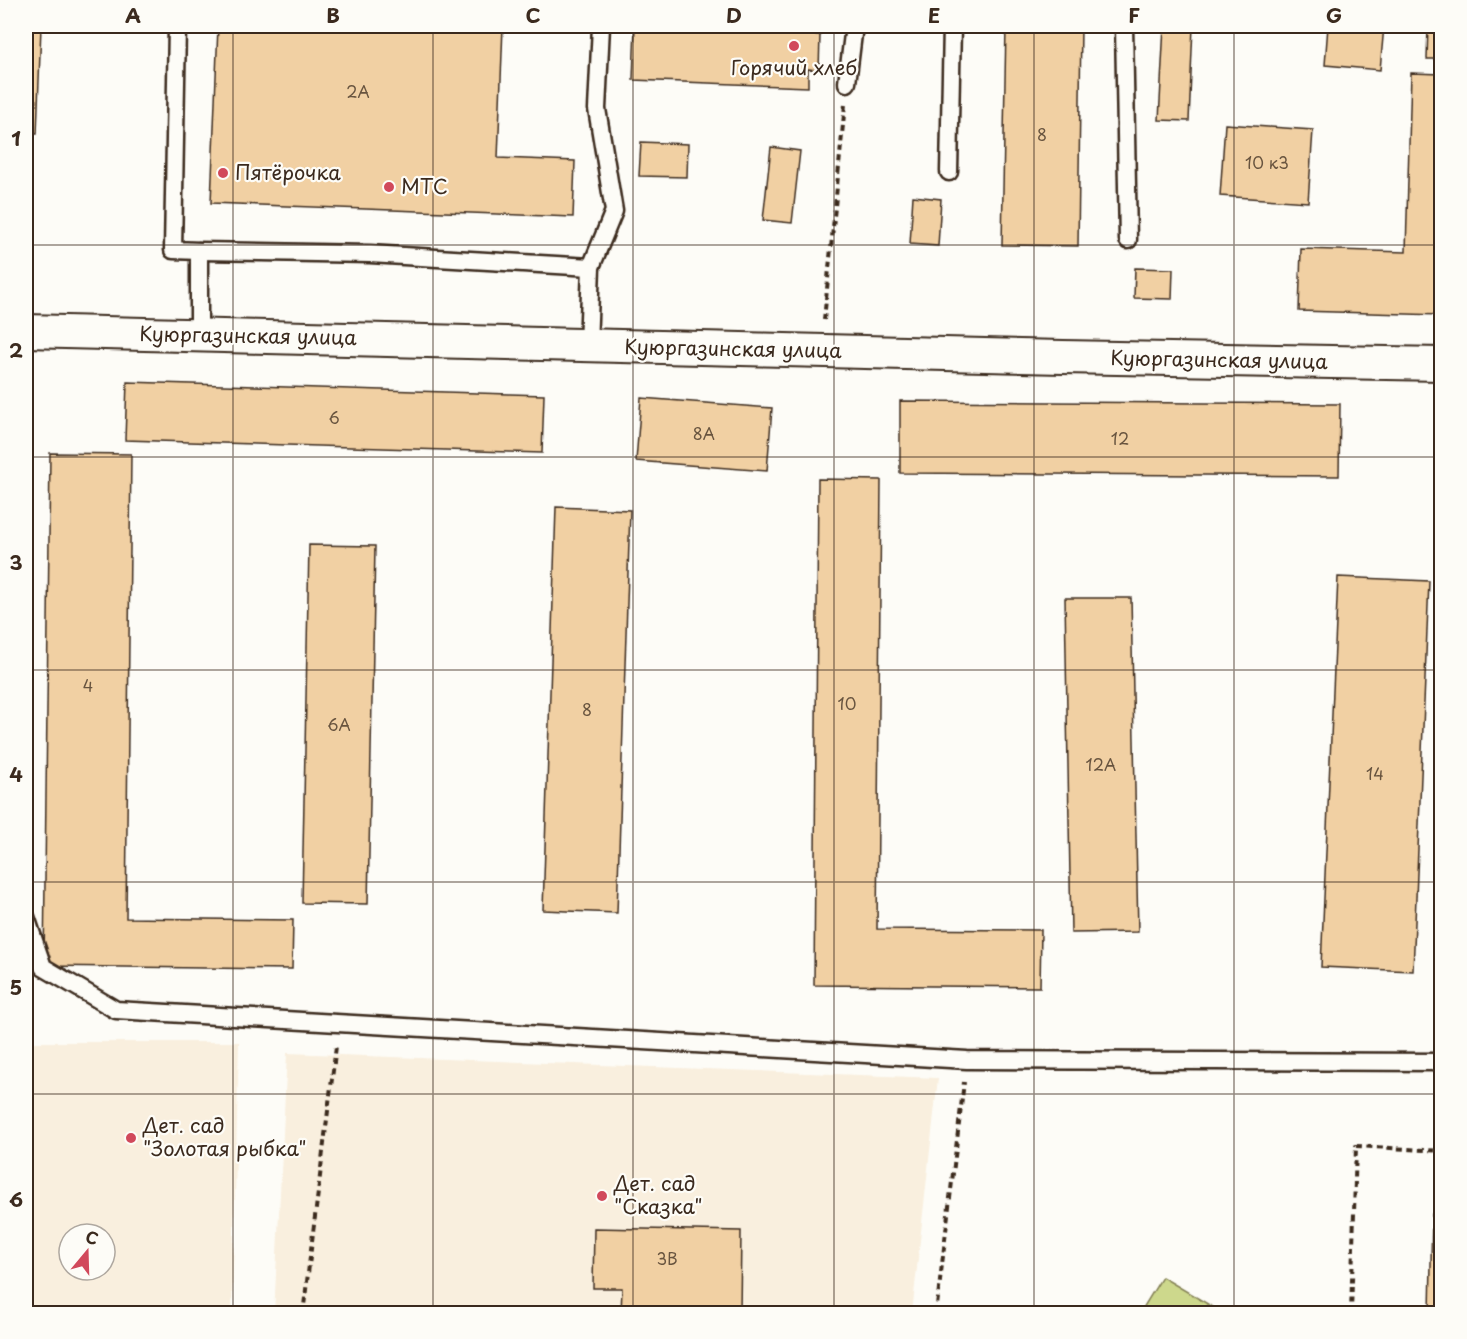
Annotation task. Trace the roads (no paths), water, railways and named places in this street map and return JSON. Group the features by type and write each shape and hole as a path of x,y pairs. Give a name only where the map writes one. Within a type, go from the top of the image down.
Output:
{"street":[{"name":"Куюргазинская улица","path":"26,331 1442,364"}],"lane":[{"path":"177,26 173,250 370,254 591,267"},
{"path":"588,345 591,267 614,211 597,109 601,26"},
{"path":"847,83 854,26"},
{"path":"949,172 952,26"},
{"path":"1124,26 1128,240"},
{"path":"199,251 199,335"},
{"path":"26,917 43,967 116,1010 967,1060 1442,1062"}],"place":[{"name":"Горячий хлеб","path":"794,46"},
{"name":"Пятёрочка","path":"223,173"},
{"name":"МТС","path":"389,187"},
{"name":"Дет. сад \"Золотая рыбка\"","path":"131,1138"},
{"name":"Дет. сад \"Сказка\"","path":"602,1196"}]}
